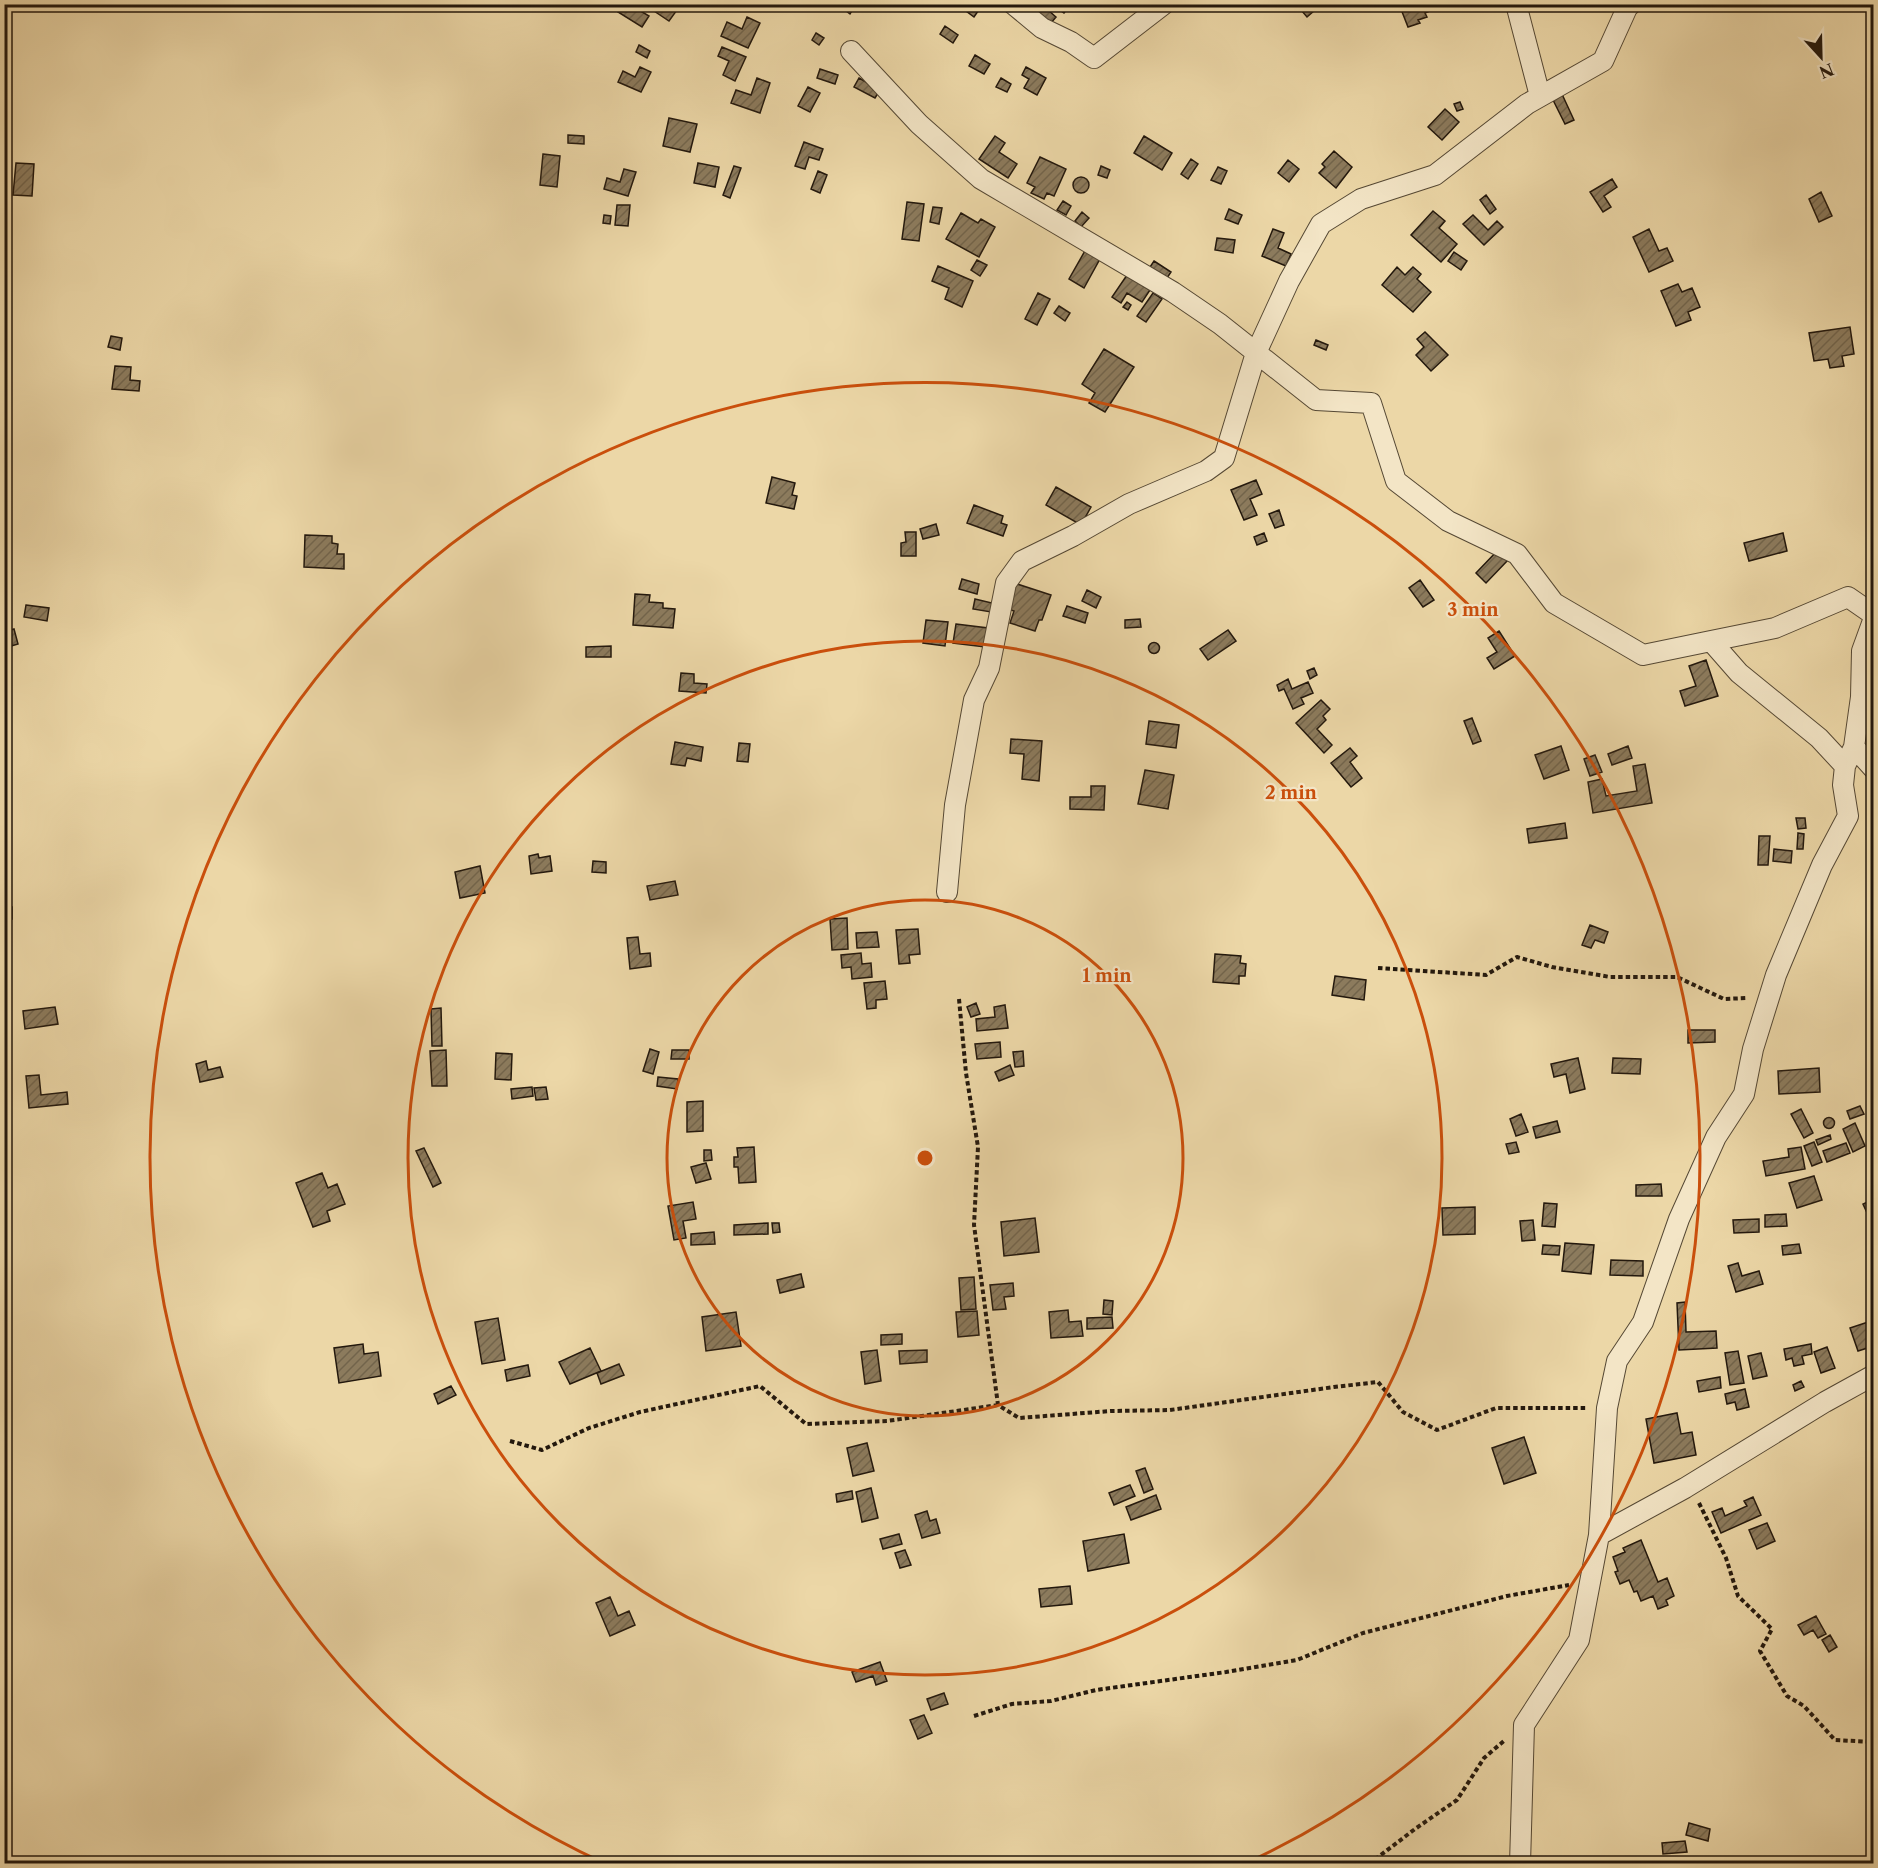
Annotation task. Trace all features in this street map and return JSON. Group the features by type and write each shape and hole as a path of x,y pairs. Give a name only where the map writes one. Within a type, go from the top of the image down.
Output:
{"street":[{"path":"1013,4 1042,28 1071,42 1094,58 1164,4"},
{"path":"1516,4 1540,96"},
{"path":"947,892 955,805 974,700 989,668 1006,583 1022,561 1073,536 1129,504 1206,471 1224,458 1256,353 1289,281 1321,224 1361,199 1435,175 1527,104 1603,60 1631,4"},
{"path":"851,51 918,124 981,179 1173,292 1316,400 1371,403 1396,481 1448,521 1517,554 1554,603 1643,655 1775,628 1848,597 1874,616 1862,651 1861,697 1854,747 1845,766 1843,785 1848,816 1822,865 1776,975 1753,1050 1744,1094 1716,1137 1679,1218 1643,1322 1617,1361 1607,1408 1599,1535 1580,1640 1524,1725 1520,1863"},
{"path":"1712,641 1739,673 1819,738 1845,766"},
{"path":"1854,747 1874,769"},
{"path":"1599,1535 1685,1488 1825,1402 1874,1375"}],"path":[{"path":"1378,968 1486,975 1517,957 1552,968 1610,977 1677,977 1724,999 1769,997"},
{"path":"959,999 966,1073 978,1147 975,1225 998,1405"},
{"path":"510,1441 542,1450 590,1428 640,1412 760,1386 806,1424 887,1421 998,1405 1019,1418 1111,1411 1170,1410 1378,1382 1403,1412 1437,1430 1496,1408 1607,1408"},
{"path":"1685,1488 1698,1501 1726,1558 1738,1596 1772,1629 1760,1651 1787,1696 1804,1706 1835,1740 1874,1742"},
{"path":"974,1716 1012,1704 1051,1701 1096,1690 1297,1660 1363,1633 1507,1596 1590,1581"},
{"path":"1369,1863 1457,1800 1484,1758 1524,1725"}],"building":[{"path":"623,4 629,4 649,16 642,27 618,12"},
{"path":"669,4 677,10 669,21 645,5"},
{"path":"837,4 856,4 850,14"},
{"path":"970,4 983,4 974,17 966,11"},
{"path":"1038,4 1056,17 1050,24 1033,10"},
{"path":"1060,4 1071,4 1064,13 1057,8"},
{"path":"1296,4 1322,4 1307,17"},
{"path":"1399,4 1430,4 1432,10 1425,13 1427,17 1418,20 1420,23 1408,27"},
{"path":"747,17 760,23 748,48 721,36 727,22 742,29"},
{"path":"945,26 958,35 953,43 940,34"},
{"path":"816,33 824,38 819,45 812,40"},
{"path":"639,45 650,51 647,58 636,52"},
{"path":"722,47 746,57 735,81 723,75 729,61 718,56"},
{"path":"975,55 990,64 984,74 969,66"},
{"path":"640,67 651,72 641,92 618,82 623,71 635,77"},
{"path":"1026,67 1046,78 1037,95 1024,88 1029,79 1022,75"},
{"path":"820,69 838,75 835,84 817,78"},
{"path":"757,78 770,83 760,113 731,103 736,90 751,95"},
{"path":"859,78 880,90 875,98 854,87"},
{"path":"1001,78 1011,84 1007,92 996,87"},
{"path":"808,87 820,93 810,112 798,106"},
{"path":"1561,92 1574,120 1565,124 1551,96"},
{"path":"1460,102 1463,109 1457,111 1454,104"},
{"path":"1445,109 1459,122 1442,140 1428,127"},
{"path":"669,118 697,124 690,152 663,146"},
{"path":"568,135 584,136 584,144 568,143"},
{"path":"995,136 1005,143 999,152 1017,164 1008,178 979,159"},
{"path":"1144,136 1172,153 1162,170 1134,153"},
{"path":"804,142 823,149 819,160 809,157 805,169 795,166"},
{"path":"1334,151 1352,167 1336,188 1319,173 1325,167 1322,164"},
{"path":"543,154 560,156 557,187 540,185"},
{"path":"1040,157 1066,169 1054,196 1047,193 1044,199 1031,193 1035,187 1027,183"},
{"path":"1191,159 1198,164 1188,179 1181,174"},
{"path":"1288,160 1299,169 1289,182 1278,173"},
{"path":"16,163 34,164 32,196 13,195"},
{"path":"698,163 719,167 715,187 694,183"},
{"path":"734,166 741,168 730,198 723,195"},
{"path":"1101,166 1110,170 1107,178 1098,175"},
{"path":"1218,167 1227,171 1221,184 1211,180"},
{"path":"624,169 636,172 628,196 604,189 607,178 620,182"},
{"path":"818,171 827,175 820,193 811,189"},
{"path":"1078,177 1084,177 1089,185 1087,191 1078,193 1073,188 1073,182"},
{"path":"1612,179 1617,187 1604,196 1611,207 1603,212 1590,192"},
{"path":"1821,192 1832,216 1819,222 1809,199"},
{"path":"1486,195 1496,209 1490,214 1480,200"},
{"path":"1063,201 1071,206 1066,215 1057,210"},
{"path":"907,202 924,204 919,241 902,239"},
{"path":"617,205 630,205 628,226 615,225"},
{"path":"933,207 942,208 939,224 930,222"},
{"path":"1229,209 1242,215 1238,224 1225,219"},
{"path":"1433,211 1445,221 1439,228 1457,244 1441,262 1411,235"},
{"path":"1082,212 1089,218 1081,227 1075,221"},
{"path":"961,213 978,223 981,219 995,227 979,257 946,239"},
{"path":"604,215 611,216 610,224 603,223"},
{"path":"1473,215 1488,230 1497,221 1503,227 1484,245 1463,224"},
{"path":"1273,229 1284,233 1278,248 1291,254 1286,266 1262,256"},
{"path":"1649,229 1659,251 1667,248 1673,261 1649,272 1633,237"},
{"path":"1217,238 1235,240 1233,253 1215,250"},
{"path":"1086,249 1101,257 1084,288 1069,279"},
{"path":"1454,252 1467,261 1461,270 1448,261"},
{"path":"977,260 987,265 980,276 971,270"},
{"path":"1154,261 1171,272 1165,281 1148,270"},
{"path":"938,266 973,281 962,307 945,299 949,288 932,281"},
{"path":"1397,267 1405,275 1413,267 1421,274 1417,279 1431,292 1413,312 1382,285"},
{"path":"1127,275 1150,290 1142,302 1127,293 1121,303 1112,297"},
{"path":"1678,284 1682,292 1692,288 1700,307 1688,312 1691,320 1676,326 1661,291"},
{"path":"1038,293 1050,299 1037,325 1025,319"},
{"path":"1153,293 1162,299 1146,322 1137,316"},
{"path":"1127,302 1131,305 1128,310 1123,307"},
{"path":"1059,306 1070,313 1065,321 1054,313"},
{"path":"1850,327 1854,354 1842,356 1844,366 1830,368 1828,359 1814,361 1809,333"},
{"path":"1425,332 1448,355 1431,371 1416,355 1424,347 1417,339"},
{"path":"111,336 122,338 120,350 108,347"},
{"path":"1316,340 1328,345 1326,350 1314,345"},
{"path":"1104,349 1134,367 1105,412 1089,403 1095,393 1082,384"},
{"path":"115,366 131,367 130,380 140,381 139,391 112,389"},
{"path":"772,477 795,483 792,495 797,496 794,509 766,503"},
{"path":"1256,480 1262,494 1250,499 1257,515 1244,520 1231,490"},
{"path":"1056,487 1091,507 1081,525 1046,505"},
{"path":"974,505 1003,516 1001,523 1007,525 1003,536 967,523"},
{"path":"1279,510 1284,525 1275,528 1269,514"},
{"path":"936,524 939,535 923,539 920,529"},
{"path":"905,532 916,532 916,556 901,556 901,543 906,542"},
{"path":"1264,533 1267,541 1257,545 1254,537"},
{"path":"1783,533 1787,551 1749,561 1744,543"},
{"path":"305,535 332,536 332,543 338,544 337,554 344,554 344,569 304,567"},
{"path":"1498,550 1508,560 1486,583 1476,573"},
{"path":"962,579 979,584 977,594 959,589"},
{"path":"1420,580 1434,600 1423,607 1409,588"},
{"path":"1014,583 1051,595 1042,620 1039,620 1035,631 1010,623 1014,611 1005,608"},
{"path":"1087,590 1101,597 1096,608 1082,601"},
{"path":"635,594 650,595 649,602 663,603 663,608 675,609 673,628 633,625"},
{"path":"975,599 992,603 991,612 973,609"},
{"path":"26,605 49,608 47,621 24,617"},
{"path":"1067,606 1088,613 1085,623 1063,616"},
{"path":"1140,619 1141,627 1125,628 1125,620"},
{"path":"926,620 948,622 945,646 923,643"},
{"path":"956,624 988,628 985,647 953,643"},
{"path":"14,629 18,644 11,646 7,631"},
{"path":"1228,630 1236,641 1208,660 1200,649"},
{"path":"1499,631 1515,656 1494,669 1487,658 1497,652 1488,638"},
{"path":"1154,643 1158,644 1158,652 1154,653 1150,652 1149,648 1150,644"},
{"path":"611,646 611,657 586,657 586,647"},
{"path":"1706,660 1718,696 1685,706 1680,691 1696,686 1689,666"},
{"path":"1314,668 1317,675 1310,679 1307,671"},
{"path":"681,673 694,674 694,683 707,684 706,693 679,691"},
{"path":"1288,679 1292,689 1308,682 1313,693 1301,698 1304,704 1293,709 1284,689 1279,691 1277,685"},
{"path":"1321,700 1330,709 1323,716 1326,720 1317,729 1332,745 1324,753 1296,723"},
{"path":"1472,718 1481,741 1473,744 1464,721"},
{"path":"1149,721 1179,725 1176,748 1146,744"},
{"path":"1011,739 1042,741 1039,781 1022,779 1024,754 1010,753"},
{"path":"675,742 703,747 701,761 687,758 685,766 671,764"},
{"path":"739,743 750,744 748,762 737,761"},
{"path":"1561,746 1569,770 1544,779 1535,755"},
{"path":"1628,746 1632,758 1612,765 1608,754"},
{"path":"1350,748 1357,756 1350,762 1362,778 1351,787 1331,763"},
{"path":"1595,755 1602,772 1590,776 1584,759"},
{"path":"1645,764 1652,803 1593,813 1588,782 1602,779 1606,796 1637,791 1633,766"},
{"path":"1145,770 1174,775 1168,809 1138,804"},
{"path":"1091,786 1105,786 1104,810 1070,809 1070,797 1091,797"},
{"path":"1796,818 1805,818 1806,828 1798,829"},
{"path":"1565,823 1567,838 1529,843 1527,829"},
{"path":"1798,833 1804,834 1803,849 1797,849"},
{"path":"1759,836 1770,836 1768,865 1758,865"},
{"path":"1774,849 1792,851 1791,863 1773,861"},
{"path":"538,854 539,858 550,856 552,871 531,874 529,856"},
{"path":"593,861 606,862 606,873 592,872"},
{"path":"480,866 485,893 460,898 455,872"},
{"path":"675,881 678,895 650,900 647,886"},
{"path":"4,907 12,907 12,919 4,920"},
{"path":"847,918 848,949 832,950 830,919"},
{"path":"1590,925 1608,932 1604,943 1595,940 1591,948 1582,945"},
{"path":"918,929 920,954 909,955 910,963 899,964 896,930"},
{"path":"877,932 879,947 857,948 856,933"},
{"path":"638,937 640,954 650,953 651,966 630,969 627,938"},
{"path":"861,953 862,964 871,963 872,977 852,979 851,967 842,968 841,955"},
{"path":"1215,954 1241,956 1240,963 1246,964 1245,976 1239,976 1239,984 1213,982"},
{"path":"1335,976 1366,980 1364,1000 1332,995"},
{"path":"885,981 887,999 876,1000 876,1008 867,1009 864,983"},
{"path":"976,1003 980,1014 971,1017 967,1007"},
{"path":"1005,1005 1008,1028 977,1031 976,1019 995,1017 994,1007"},
{"path":"55,1007 58,1024 25,1029 23,1011"},
{"path":"441,1008 442,1046 432,1046 431,1009"},
{"path":"1688,1030 1715,1030 1715,1042 1688,1043"},
{"path":"1000,1042 1001,1057 977,1059 975,1044"},
{"path":"650,1049 659,1052 653,1074 643,1071"},
{"path":"446,1050 447,1086 432,1086 430,1051"},
{"path":"672,1050 689,1050 689,1059 671,1059"},
{"path":"1023,1051 1024,1066 1015,1067 1013,1052"},
{"path":"496,1053 512,1054 511,1080 495,1079"},
{"path":"1578,1058 1585,1089 1570,1093 1566,1074 1554,1077 1551,1064"},
{"path":"1613,1058 1641,1059 1640,1074 1612,1073"},
{"path":"206,1061 208,1070 220,1067 223,1077 200,1082 196,1064"},
{"path":"1010,1065 1014,1075 999,1081 995,1072"},
{"path":"1819,1068 1820,1092 1779,1094 1778,1071"},
{"path":"39,1075 41,1095 67,1092 68,1104 29,1108 26,1076"},
{"path":"658,1077 678,1079 677,1089 657,1086"},
{"path":"532,1087 533,1096 512,1099 511,1089"},
{"path":"546,1087 548,1099 536,1100 534,1088"},
{"path":"703,1101 703,1131 687,1132 687,1102"},
{"path":"1860,1106 1864,1114 1850,1119 1847,1111"},
{"path":"1801,1109 1813,1133 1804,1138 1791,1114"},
{"path":"1521,1114 1528,1132 1516,1136 1510,1119"},
{"path":"1829,1117 1835,1123 1829,1129 1823,1123"},
{"path":"1557,1121 1560,1132 1536,1138 1533,1127"},
{"path":"1855,1123 1865,1146 1853,1152 1843,1129"},
{"path":"1830,1135 1831,1139 1818,1145 1816,1140"},
{"path":"1516,1142 1519,1152 1509,1154 1506,1144"},
{"path":"1814,1142 1822,1162 1812,1166 1804,1146"},
{"path":"1846,1143 1850,1153 1827,1162 1823,1151"},
{"path":"754,1147 756,1182 739,1183 738,1167 734,1167 734,1157 738,1157 737,1148"},
{"path":"1801,1147 1805,1169 1766,1176 1763,1161 1789,1157 1788,1149"},
{"path":"424,1148 441,1183 433,1187 416,1151"},
{"path":"704,1150 711,1150 712,1160 704,1161"},
{"path":"706,1163 711,1179 696,1183 691,1167"},
{"path":"322,1173 328,1188 337,1184 345,1204 327,1211 330,1221 313,1227 296,1183"},
{"path":"1814,1176 1822,1200 1797,1208 1789,1183"},
{"path":"1661,1184 1662,1196 1636,1196 1636,1185"},
{"path":"1874,1199 1874,1228 1863,1204"},
{"path":"693,1202 696,1219 683,1221 686,1238 674,1240 668,1206"},
{"path":"1544,1203 1557,1204 1555,1227 1542,1226"},
{"path":"1475,1207 1475,1234 1443,1235 1442,1208"},
{"path":"1786,1214 1787,1226 1765,1227 1765,1215"},
{"path":"1035,1218 1039,1252 1004,1256 1001,1222"},
{"path":"1759,1219 1759,1232 1734,1233 1733,1220"},
{"path":"1533,1220 1535,1240 1522,1241 1520,1221"},
{"path":"768,1223 768,1234 734,1235 734,1225"},
{"path":"772,1223 779,1223 780,1232 773,1233"},
{"path":"714,1232 715,1244 691,1245 691,1234"},
{"path":"1565,1243 1594,1245 1591,1274 1562,1271"},
{"path":"1799,1244 1801,1253 1783,1255 1782,1246"},
{"path":"1543,1245 1560,1246 1559,1255 1542,1254"},
{"path":"1611,1260 1643,1261 1643,1276 1610,1275"},
{"path":"1738,1263 1742,1276 1759,1271 1763,1284 1736,1292 1728,1266"},
{"path":"801,1274 804,1287 780,1293 777,1280"},
{"path":"974,1277 976,1309 961,1310 959,1278"},
{"path":"1013,1283 1014,1296 1004,1297 1006,1309 993,1310 990,1285"},
{"path":"1104,1300 1113,1301 1112,1315 1103,1314"},
{"path":"1685,1302 1686,1332 1716,1331 1717,1348 1679,1350 1677,1303"},
{"path":"1068,1310 1069,1322 1081,1321 1083,1336 1051,1338 1049,1312"},
{"path":"977,1311 979,1335 958,1337 956,1312"},
{"path":"736,1312 741,1346 706,1351 702,1317"},
{"path":"1112,1317 1113,1328 1087,1329 1087,1318"},
{"path":"498,1318 505,1360 482,1364 475,1322"},
{"path":"1874,1320 1874,1346 1858,1351 1850,1328"},
{"path":"902,1334 902,1344 881,1345 881,1335"},
{"path":"363,1344 364,1354 378,1352 381,1376 339,1383 334,1348"},
{"path":"1811,1344 1812,1354 1802,1356 1804,1364 1794,1366 1792,1358 1786,1360 1784,1349"},
{"path":"1827,1347 1835,1368 1821,1373 1814,1352"},
{"path":"590,1348 601,1371 570,1384 559,1362"},
{"path":"877,1350 881,1381 865,1384 861,1352"},
{"path":"927,1350 927,1362 900,1364 899,1351"},
{"path":"1738,1351 1744,1383 1730,1385 1725,1353"},
{"path":"1761,1353 1767,1376 1753,1379 1748,1356"},
{"path":"619,1364 624,1375 601,1384 597,1373"},
{"path":"528,1365 530,1376 507,1381 505,1370"},
{"path":"1720,1377 1721,1388 1699,1392 1697,1381"},
{"path":"1801,1381 1804,1387 1795,1391 1793,1385"},
{"path":"451,1386 456,1395 438,1404 434,1394"},
{"path":"1745,1389 1749,1407 1737,1410 1735,1402 1727,1404 1725,1394"},
{"path":"1677,1413 1681,1434 1692,1432 1696,1455 1654,1463 1646,1419"},
{"path":"1524,1437 1536,1473 1504,1484 1492,1448"},
{"path":"867,1443 874,1471 853,1476 847,1448"},
{"path":"1145,1468 1153,1489 1144,1493 1136,1471"},
{"path":"1130,1485 1135,1496 1114,1505 1109,1493"},
{"path":"871,1488 878,1518 862,1522 856,1492"},
{"path":"852,1491 853,1499 837,1502 836,1494"},
{"path":"1156,1495 1161,1509 1131,1520 1126,1507"},
{"path":"1753,1497 1761,1515 1721,1533 1712,1512 1722,1508 1725,1516 1747,1506 1744,1501"},
{"path":"927,1511 930,1521 936,1519 940,1533 922,1538 915,1515"},
{"path":"1767,1523 1775,1541 1757,1549 1749,1530"},
{"path":"899,1534 902,1544 883,1549 880,1539"},
{"path":"1124,1534 1129,1563 1088,1571 1083,1541"},
{"path":"1641,1540 1658,1582 1667,1578 1674,1596 1666,1600 1668,1605 1658,1609 1653,1596 1641,1601 1629,1580 1620,1584 1615,1572 1618,1571 1613,1557 1625,1552 1623,1548"},
{"path":"905,1550 911,1565 900,1568 895,1553"},
{"path":"1070,1586 1072,1604 1041,1607 1039,1589"},
{"path":"610,1597 618,1616 629,1611 635,1625 610,1636 596,1603"},
{"path":"1816,1616 1826,1634 1818,1638 1813,1630 1804,1635 1798,1625"},
{"path":"1830,1635 1837,1647 1829,1652 1822,1640"},
{"path":"880,1662 887,1681 876,1685 873,1676 856,1682 852,1672"},
{"path":"944,1693 948,1704 931,1710 927,1699"},
{"path":"924,1715 932,1733 918,1739 910,1720"},
{"path":"1689,1823 1710,1829 1708,1841 1686,1835"},
{"path":"1685,1841 1687,1852 1663,1854 1662,1843"},
{"path":"1684,1858 1685,1864 1673,1864 1673,1860"}]}
